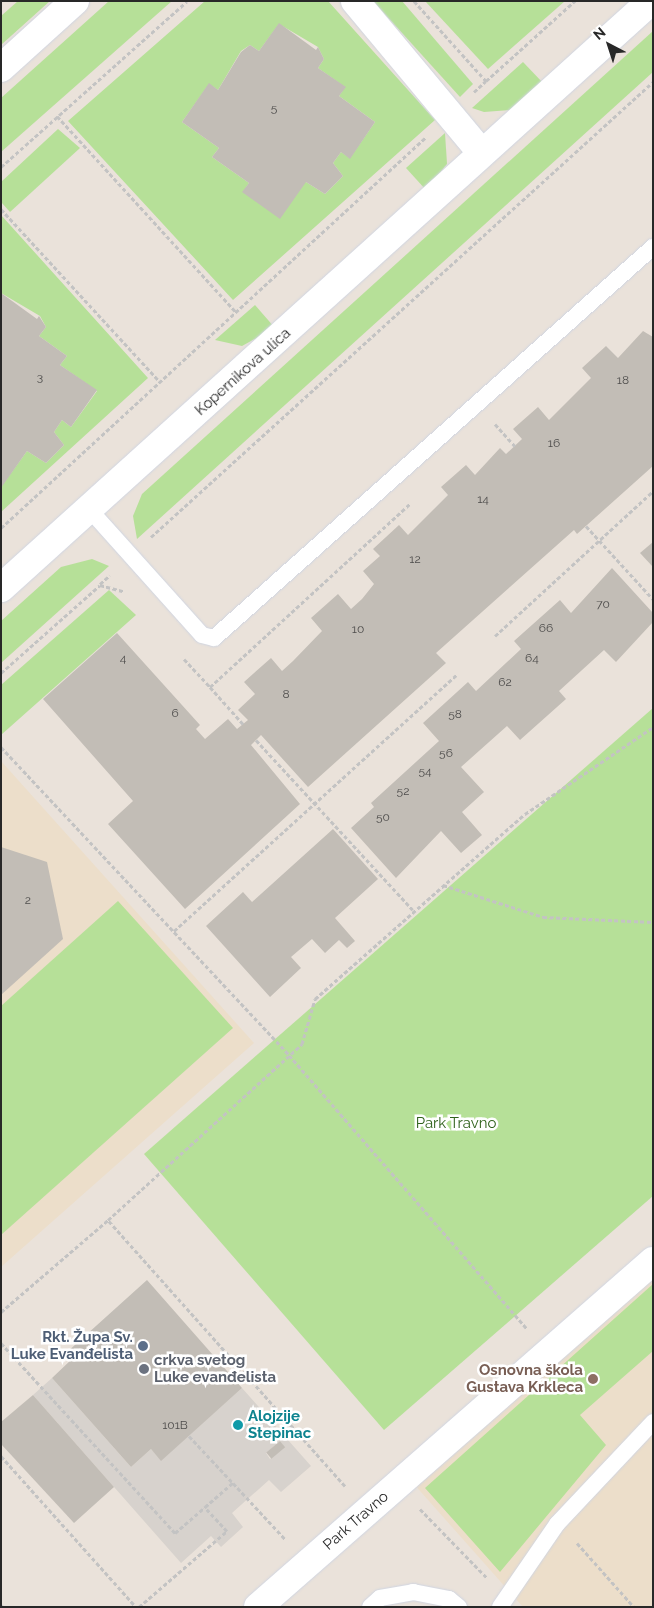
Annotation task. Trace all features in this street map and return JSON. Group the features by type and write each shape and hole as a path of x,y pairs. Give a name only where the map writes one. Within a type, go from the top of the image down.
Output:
{"street":[{"path":"1,68 75,1"},
{"path":"355,1 481,152"},
{"name":"Kopernikova ulica","path":"1,588 481,152 651,1"},
{"name":"Park Travno","path":"548,1354 653,1261"},
{"name":"Park Travno","path":"258,1607 550,1351 548,1354"}],"lane":[{"path":"90,509 202,635 214,638 653,247"},
{"path":"500,1607 557,1524 653,1422"},
{"path":"370,1607 380,1598 413,1592 449,1599 459,1607"}],"path":[{"path":"1,167 187,1"},
{"path":"414,1 486,81"},
{"path":"1,528 575,1"},
{"path":"100,585 653,82"},
{"path":"57,116 236,312"},
{"path":"1,209 160,382"},
{"path":"495,636 598,539 653,491"},
{"path":"586,526 653,599"},
{"path":"174,932 456,675"},
{"path":"210,687 243,724"},
{"path":"1,1312 108,1220 302,1044 315,999 413,910 525,814 653,727"},
{"path":"256,740 313,805 413,910"},
{"path":"1,747 289,1056 548,1354"},
{"path":"442,885 543,917 653,922"},
{"path":"108,1220 367,1511"},
{"path":"1,1343 175,1533 233,1483"},
{"path":"189,1436 307,1563"},
{"path":"1,1456 138,1607 227,1531 205,1506"},
{"path":"397,1486 490,1581"},
{"path":"576,1542 634,1607"}],"shaded area":[{"path":"1,761 254,1043 1,1267"},
{"name":"Osnovna škola Gustava Krkleca","path":"653,1275 653,1607 523,1607 413,1483"},
{"path":"52,1378 131,1467 151,1449 161,1460 242,1388 311,1466 281,1492 269,1480 232,1513 243,1527 221,1547 211,1536 181,1563 33,1395","holes":["280,1441 284,1447 270,1459 266,1453"]}],"green space":[{"path":"18,1 50,1 1,45 1,16"},
{"path":"109,1 172,1 1,152 1,98"},
{"path":"205,1 328,1 435,120 233,300 68,121","holes":["279,24 318,47 324,59 318,68 345,87 339,96 375,122 350,158 341,152 333,163 343,176 325,194 306,182 243,192 249,183 212,157 219,148 182,122 209,84 218,90 241,51 250,45 259,51"]},
{"path":"373,1 402,1 473,84 460,97"},
{"path":"425,1 565,1 488,69"},
{"path":"653,31 653,72 137,539 133,516 142,494"},
{"path":"523,62 544,84 511,110 484,112 472,108"},
{"path":"58,129 80,148 10,212 1,202 1,182"},
{"path":"445,133 447,164 426,190 406,168"},
{"path":"1,215 148,378 1,512 1,487 27,451 46,463 64,445 54,432 62,420 71,427 97,391 60,365 67,356 39,336 46,327 40,316 1,293"},
{"path":"255,305 275,328 242,346 215,340"},
{"path":"92,559 109,566 1,663 1,621 61,567"},
{"path":"109,590 136,615 1,735 1,685"},
{"name":"Park Travno","path":"653,708 653,1196 384,1430 144,1154"},
{"path":"118,901 233,1028 1,1235 1,1006"},
{"path":"653,1284 653,1351 580,1415 606,1445 500,1572 425,1488"}],"building":[{"path":"279,23 316,50 318,47 324,59 318,68 346,87 339,96 375,122 350,159 341,152 333,163 343,176 325,194 306,182 280,219 242,192 249,183 212,157 219,148 182,122 209,83 218,90 241,52 250,45 259,51"},
{"path":"1,293 37,319 39,316 46,327 39,336 67,356 60,365 97,390 71,427 62,420 54,432 64,445 46,463 27,451 1,488"},
{"path":"643,331 653,337 653,466 577,534 574,530 436,653 446,663 308,787 261,735 251,745 300,804 185,909 108,824 133,801 43,699 117,633 200,725 196,729 205,739 228,719 237,729 248,720 238,710 255,694 244,682 271,658 282,671 293,661 322,631 311,618 338,594 351,609 362,599 374,584 363,571 380,556 373,549 399,525 408,535 448,495 441,487 466,465 475,475 500,448 506,454 522,439 513,429 538,407 549,420 591,378 582,368 606,346 618,358"},
{"path":"653,542 653,567 640,553"},
{"path":"612,568 653,613 653,622 616,662 604,650 559,691 566,699 520,740 507,726 461,767 484,792 462,812 482,835 461,853 441,831 396,878 351,828 374,807 371,803 439,741 423,723 468,682 476,691 521,649 514,641 560,600 571,613"},
{"path":"333,829 378,879 335,918 355,941 347,948 339,940 325,953 312,939 291,957 301,968 270,997 206,926 243,892 252,902"},
{"path":"1,847 47,862 63,939 1,995"},
{"name":"crkva svetog Luke evanđelista","path":"147,1280 242,1388 161,1461 151,1449 131,1467 52,1378 72,1359 66,1353"},
{"path":"33,1395 114,1487 74,1523 1,1444 1,1422"},
{"path":"280,1441 285,1447 271,1459 266,1453"}],"place":[{"name":"Rkt. Župa Sv. Luke Evanđelista","path":"143,1346"},
{"name":"crkva svetog Luke evanđelista","path":"144,1369"},
{"name":"Osnovna škola Gustava Krkleca","path":"593,1379"},
{"name":"Alojzije Stepinac","path":"238,1425"}]}
